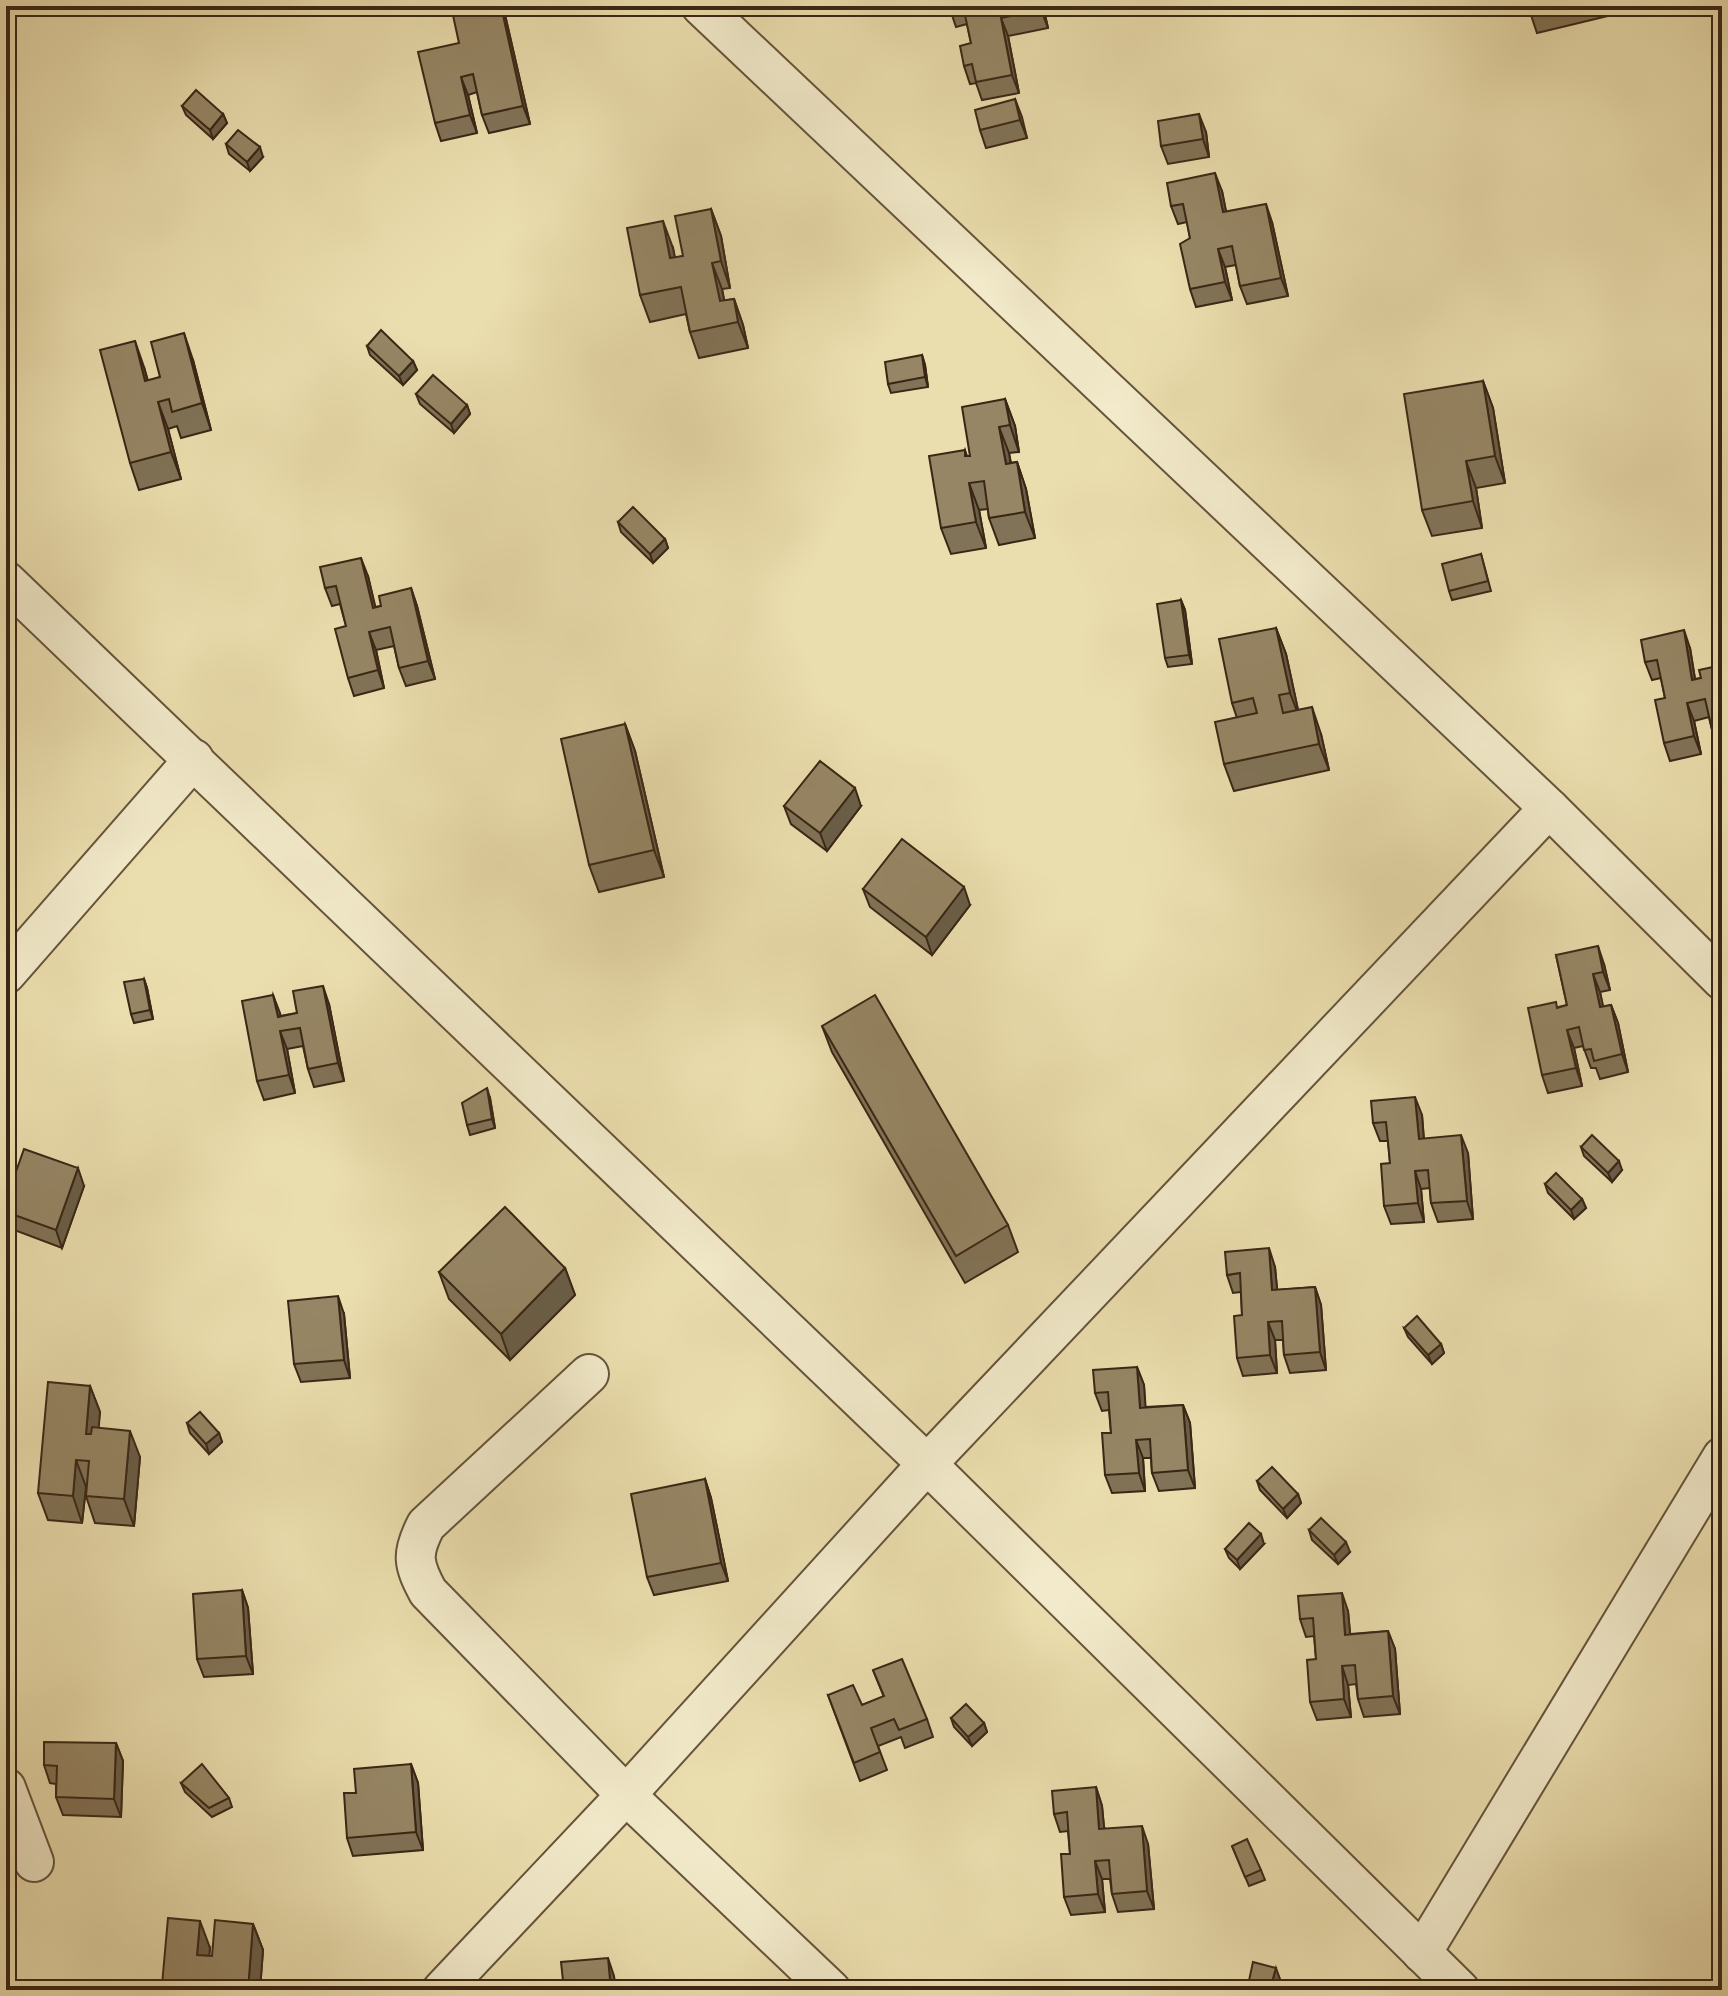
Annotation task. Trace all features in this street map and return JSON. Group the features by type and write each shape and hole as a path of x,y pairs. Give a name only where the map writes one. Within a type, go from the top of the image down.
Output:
{"street":[{"path":"701,6 1549,808 1722,980"},
{"path":"6,581 927,1464 1460,1990"},
{"path":"6,974 194,759"},
{"path":"442,1990 626,1795 927,1464 1549,808"},
{"path":"589,1374 426,1525 414,1557 417,1572 428,1592 626,1795 831,1990"},
{"path":"1422,1953 1722,1457"},
{"path":"6,1788 34,1862"}],"building":[{"path":"451,6 501,6 523,106 482,115 473,74 461,77 470,115 435,123 418,52 459,43"},
{"path":"963,6 1040,6 1041,10 1001,18 1012,75 976,82 972,64 964,66 960,46 971,43"},
{"path":"1528,6 1568,6 1530,15"},
{"path":"196,90 223,114 210,130 182,106"},
{"path":"1015,99 1020,120 980,130 975,110"},
{"path":"1199,114 1203,139 1161,146 1158,121"},
{"path":"238,130 260,147 247,162 226,144"},
{"path":"1215,173 1223,212 1266,204 1281,278 1240,286 1232,246 1218,249 1225,282 1190,289 1180,244 1190,238 1183,204 1171,206 1167,183"},
{"path":"711,209 721,261 712,263 720,301 734,299 738,322 690,332 681,287 640,295 627,228 663,221 670,258 683,256 675,216"},
{"path":"381,330 413,361 399,376 367,346"},
{"path":"184,333 202,403 172,412 169,399 158,402 171,452 130,463 100,350 135,341 145,381 160,377 151,342"},
{"path":"922,355 925,377 888,384 885,362"},
{"path":"433,375 467,405 451,424 416,394"},
{"path":"1483,381 1495,456 1466,461 1473,501 1422,510 1404,394"},
{"path":"1005,399 1010,425 999,427 1006,464 1017,462 1025,512 989,518 984,481 969,483 976,522 941,528 929,456 965,450 965,456 970,456 962,407"},
{"path":"633,507 665,539 650,554 618,522"},
{"path":"1481,554 1488,581 1449,591 1442,564"},
{"path":"361,558 373,608 381,606 379,596 411,588 428,661 399,668 390,627 369,632 378,670 348,678 335,629 346,626 336,586 325,588 320,567"},
{"path":"1181,600 1189,655 1165,658 1157,604"},
{"path":"1276,628 1290,693 1279,695 1283,713 1312,707 1319,744 1224,764 1215,722 1257,713 1253,698 1232,703 1219,639"},
{"path":"1684,630 1692,680 1701,678 1699,670 1722,665 1722,732 1713,734 1705,699 1687,703 1694,736 1664,743 1655,700 1665,698 1657,660 1645,662 1641,640"},
{"path":"625,724 654,850 589,865 561,739"},
{"path":"820,761 855,788 820,833 784,806"},
{"path":"902,839 964,887 926,937 863,889"},
{"path":"1598,946 1603,972 1593,974 1600,1007 1611,1005 1622,1054 1594,1061 1591,1049 1584,1050 1579,1027 1567,1030 1576,1068 1542,1075 1528,1008 1556,1002 1557,1008 1567,1005 1556,955"},
{"path":"144,979 150,1010 131,1014 124,982"},
{"path":"323,986 338,1063 308,1069 300,1028 280,1031 289,1075 257,1081 242,1001 273,995 278,1017 297,1013 293,991"},
{"path":"875,995 1008,1225 956,1256 822,1026"},
{"path":"487,1088 492,1119 467,1125 462,1103"},
{"path":"1415,1097 1419,1139 1461,1135 1467,1201 1431,1203 1428,1170 1415,1171 1418,1203 1384,1206 1381,1164 1390,1163 1386,1122 1373,1123 1371,1101"},
{"path":"1592,1135 1619,1161 1608,1173 1581,1147"},
{"path":"24,1149 78,1168 56,1230 6,1212 6,1200"},
{"path":"1556,1173 1582,1199 1571,1210 1545,1184"},
{"path":"505,1207 565,1268 501,1334 439,1272"},
{"path":"1269,1248 1272,1290 1315,1287 1320,1352 1284,1355 1282,1321 1268,1322 1270,1355 1237,1358 1234,1316 1242,1315 1240,1273 1227,1275 1225,1252"},
{"path":"338,1296 344,1360 294,1364 288,1301"},
{"path":"1417,1316 1441,1344 1428,1355 1404,1328"},
{"path":"1137,1367 1140,1408 1183,1405 1188,1470 1152,1473 1150,1439 1136,1440 1139,1473 1105,1475 1102,1433 1111,1433 1108,1392 1095,1393 1093,1370"},
{"path":"48,1382 90,1386 86,1434 91,1434 92,1427 130,1431 124,1499 86,1496 89,1461 76,1460 73,1496 38,1493"},
{"path":"200,1412 219,1433 206,1444 187,1423"},
{"path":"1272,1467 1298,1494 1283,1509 1257,1481"},
{"path":"705,1479 721,1563 647,1577 631,1494"},
{"path":"1321,1518 1346,1542 1334,1555 1309,1530"},
{"path":"1249,1523 1261,1534 1237,1560 1225,1549"},
{"path":"242,1590 246,1656 197,1659 193,1594"},
{"path":"1342,1593 1345,1635 1388,1631 1393,1696 1358,1699 1355,1665 1342,1666 1344,1699 1310,1702 1307,1660 1316,1659 1313,1618 1300,1619 1298,1596"},
{"path":"902,1659 927,1719 899,1730 894,1719 871,1728 880,1752 854,1763 828,1695 853,1685 862,1705 884,1696 873,1670"},
{"path":"966,1704 984,1723 968,1737 951,1718"},
{"path":"44,1742 116,1743 114,1799 56,1797 57,1766 44,1765"},
{"path":"202,1764 229,1798 209,1808 181,1783"},
{"path":"411,1764 416,1832 347,1838 344,1793 356,1793 354,1769"},
{"path":"1096,1787 1099,1829 1142,1826 1147,1891 1112,1894 1109,1860 1095,1861 1098,1894 1064,1897 1061,1854 1070,1854 1067,1812 1054,1814 1052,1791"},
{"path":"1247,1839 1261,1870 1245,1877 1232,1846"},
{"path":"168,1918 200,1921 197,1955 212,1956 215,1920 253,1924 248,1990 205,1990 205,1982 195,1981 195,1988 162,1985"},
{"path":"608,1958 611,1990 564,1990 561,1962"},
{"path":"1253,1962 1276,1968 1272,1982 1307,1990 1247,1990"},
{"path":"1322,1981 1358,1990 1320,1990"}]}
